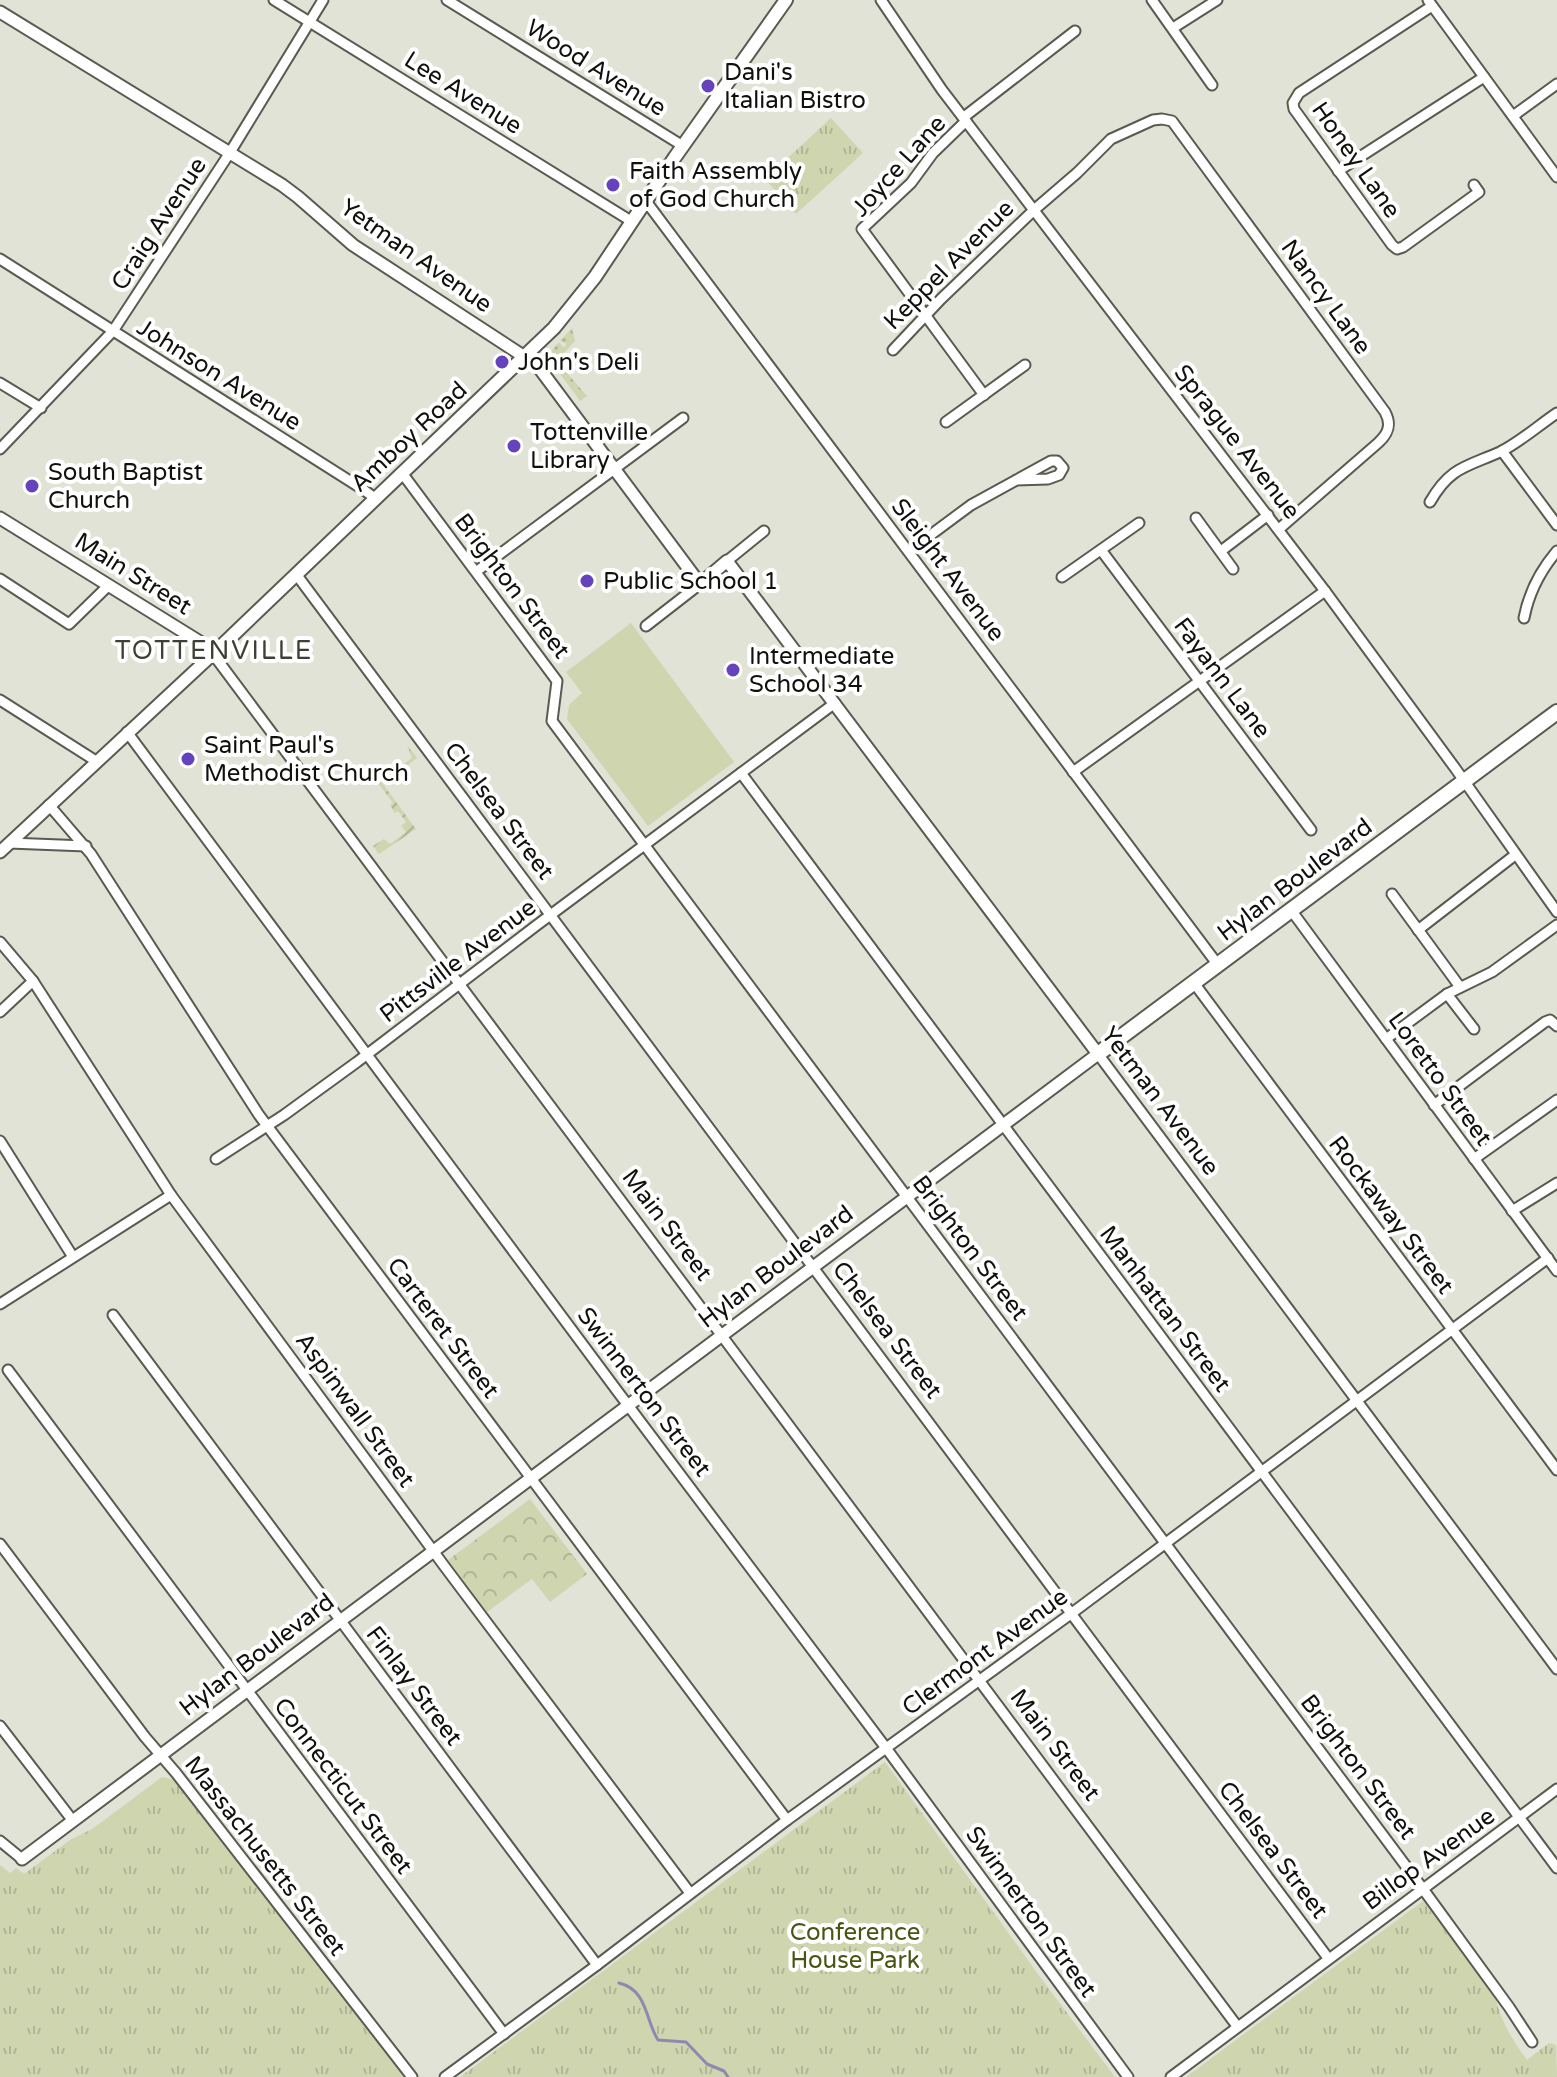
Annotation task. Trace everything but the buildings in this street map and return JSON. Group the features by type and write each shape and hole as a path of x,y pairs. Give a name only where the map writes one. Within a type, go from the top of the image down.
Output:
{"main road":[{"name":"Amboy Road","path":"213,654 554,328 585,291 786,0"},
{"name":"Hylan Boulevard","path":"1098,1054 1557,712"}],"street":[{"name":"Lee Avenue","path":"274,0 631,221"},
{"name":"Craig Avenue","path":"0,449 113,331 229,154 323,0"},
{"name":"Wood Avenue","path":"447,0 683,146"},
{"name":"Sprague Avenue","path":"881,0 965,119 1325,591 1557,912"},
{"path":"1152,0 1212,85"},
{"path":"1173,28 1217,0"},
{"path":"1430,3 1557,177"},
{"name":"Honey Lane","path":"1430,3 1299,93 1293,103 1297,114 1397,249 1479,192 1474,185"},
{"name":"Yetman Avenue","path":"0,12 290,191 353,245 541,370 700,584"},
{"path":"965,119 1075,31"},
{"path":"1338,171 1484,77"},
{"path":"1513,116 1557,84"},
{"name":"Joyce Lane","path":"926,314 862,229 911,183 933,153 965,119"},
{"name":"Nancy Lane","path":"1034,210 1115,137 1153,120 1166,119 1175,123 1388,418 1385,437 1279,529"},
{"name":"Sleight Avenue","path":"645,200 1218,965"},
{"name":"Keppel Avenue","path":"893,350 1034,210"},
{"name":"Johnson Avenue","path":"0,259 376,499"},
{"path":"926,314 984,395"},
{"path":"946,422 1025,365"},
{"path":"0,383 41,408"},
{"path":"1430,502 1440,485 1454,473 1502,451 1557,413"},
{"path":"477,571 683,418"},
{"path":"1502,451 1557,525"},
{"name":"Brighton Street","path":"402,473 557,681 552,721 1423,1889 1532,2042"},
{"path":"909,551 971,505 1016,480"},
{"path":"1221,551 1268,515"},
{"name":"Main Street","path":"0,518 200,642 213,654 1237,2026"},
{"path":"1196,518 1233,569"},
{"path":"1062,577 1139,523"},
{"path":"646,626 764,531"},
{"name":"Fayann Lane","path":"1101,550 1311,830"},
{"path":"1524,618 1530,594 1557,551"},
{"name":"Yetman Avenue","path":"727,561 1557,1669"},
{"name":"Chelsea Street","path":"296,574 1328,1958"},
{"path":"0,579 69,624 109,585"},
{"path":"1073,772 1325,591"},
{"name":"Amboy Road","path":"4,847 213,654"},
{"path":"0,700 96,761"},
{"name":"Pittsville Avenue","path":"216,1159 367,1055 835,703"},
{"name":"Swinnerton Street","path":"127,732 1128,2077"},
{"name":"Manhattan Street","path":"741,773 1557,1868"},
{"name":"Carteret Street","path":"49,805 86,846 268,1126 787,1820"},
{"path":"4,847 86,846"},
{"path":"1418,930 1515,855"},
{"path":"1392,894 1460,987"},
{"name":"Loretto Street","path":"1291,910 1557,1271"},
{"path":"1386,1039 1447,994 1492,972 1557,925"},
{"name":"Aspinwall Street","path":"0,942 33,981 171,1195 690,1893"},
{"path":"0,1012 33,981"},
{"name":"Rockaway Street","path":"1194,983 1557,1470"},
{"path":"1447,994 1474,1029"},
{"path":"1434,1105 1545,1022 1554,1023"},
{"name":"Hylan Boulevard","path":"22,1859 1098,1054"},
{"path":"1474,1159 1557,1100"},
{"path":"0,1141 73,1257"},
{"path":"1512,1211 1557,1183"},
{"path":"0,1304 171,1195"},
{"name":"Clermont Avenue","path":"445,2077 787,1820 980,1681 1548,1258"},
{"name":"Finlay Street","path":"113,1315 597,1965"},
{"name":"Connecticut Street","path":"8,1370 504,2034"},
{"name":"Massachusetts Street","path":"0,1544 145,1737 412,2077"},
{"path":"0,1726 73,1821"},
{"name":"Billop Avenue","path":"1171,2077 1557,1789"},
{"path":"0,1841 22,1859"}],"green space":[{"path":"831,118 863,153 796,214 765,179"},
{"path":"572,328 575,341 558,359 587,396 580,401 547,356 559,342 566,346 560,341"},
{"path":"631,623 734,762 648,826 567,719 569,705 582,693 566,672"},
{"path":"407,745 417,758 383,784 416,829 379,854 373,846 384,839 390,844 406,832 401,826 406,822 398,811 395,813 390,805 393,803 378,783 412,758"},
{"path":"530,1499 587,1574 550,1602 532,1579 487,1612 448,1560"},
{"name":"Conference House Park","path":"885,1762 1115,2077 460,2077"},
{"path":"162,1777 176,1780 404,2077 0,2077 0,1865 10,1873 16,1868 24,1874"},
{"path":"1423,1901 1495,1997 1508,2030 1527,2060 1549,2043 1556,2045 1557,2077 1186,2077"}],"waterway":[{"path":"619,1983 636,1992 641,1999 658,2040 686,2042 707,2064 724,2071 728,2077"}],"place":[{"name":"Dani's Italian Bistro","path":"708,86"},
{"name":"Faith Assembly of God Church","path":"613,185"},
{"name":"John's Deli","path":"502,362"},
{"name":"Tottenville Library","path":"514,446"},
{"name":"South Baptist Church","path":"32,486"},
{"name":"Public School 1","path":"587,581"},
{"name":"Intermediate School 34","path":"733,670"},
{"name":"Saint Paul's Methodist Church","path":"188,759"}],"district":[{"name":"TOTTENVILLE","path":"214,650"}]}
